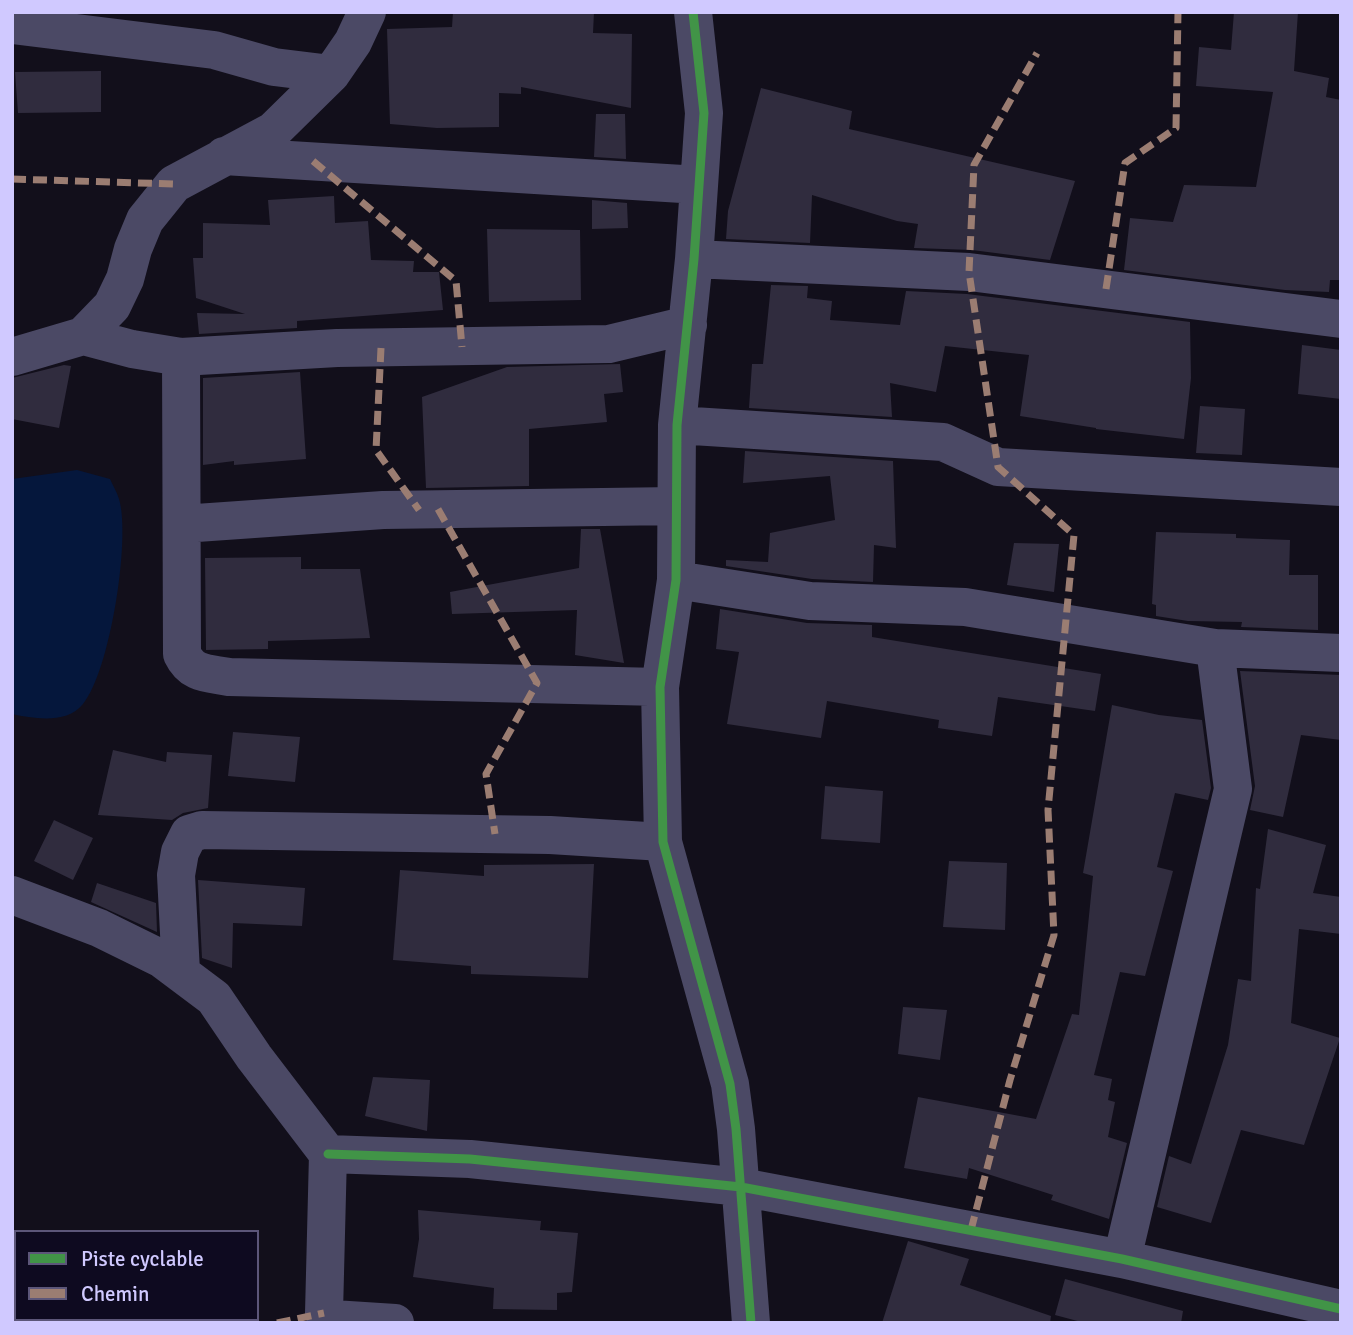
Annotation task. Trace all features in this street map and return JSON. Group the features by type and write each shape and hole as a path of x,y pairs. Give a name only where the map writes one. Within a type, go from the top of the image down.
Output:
{"street":[{"path":"83,337 111,306 125,279 133,248 145,220 174,184 274,131 331,74 353,42 367,12"},
{"path":"693,12 704,113 694,259 677,425 676,580 660,687 663,842 730,1084 751,1323"},
{"path":"12,25 214,50 274,66 331,74"},
{"path":"224,156 699,185"},
{"path":"694,259 969,272 1341,318"},
{"path":"12,358 83,337 181,357 337,348 609,344 688,325"},
{"path":"181,357 182,654 187,665 198,671 229,677 660,687"},
{"path":"677,425 943,442 998,467 1341,487"},
{"path":"182,524 383,510 676,506"},
{"path":"676,580 810,601 965,607 1215,648 1341,653"},
{"path":"1122,1259 1233,789 1215,648"},
{"path":"181,972 176,875 184,842 189,834 202,830 550,835 663,842"},
{"path":"12,895 99,928 162,959 214,998 254,1057 328,1154 324,1313 333,1319 395,1323"},
{"path":"328,1154 470,1159 741,1187 1122,1259 1236,1284 1288,1311 1341,1309"}],"water":[{"path":"77,470 110,479 119,499 122,518 116,604 102,664 93,688 83,704 68,715 50,718 12,714 12,479"}],"building":[{"path":"453,12 594,12 593,33 632,34 631,108 521,87 521,94 499,93 499,127 437,128 390,124 387,29 452,27"},
{"path":"1234,12 1298,12 1294,71 1329,78 1326,97 1341,100 1341,280 1330,280 1329,292 1285,290 1124,270 1130,218 1173,222 1184,185 1256,187 1273,92 1196,86 1199,47 1231,50"},
{"path":"101,71 101,112 18,113 15,72"},
{"path":"761,88 852,111 849,129 1075,181 1050,260 972,250 914,248 918,224 897,221 812,195 810,243 726,239 728,211"},
{"path":"596,114 625,114 626,159 594,157"},
{"path":"334,196 335,223 368,221 371,260 414,261 413,272 439,272 443,310 297,321 297,328 199,334 197,313 245,314 196,298 193,258 203,258 203,223 270,225 268,200"},
{"path":"592,200 627,203 628,228 592,229"},
{"path":"487,229 580,230 581,300 489,302"},
{"path":"771,285 808,286 807,298 832,301 830,320 900,325 906,291 967,294 1190,322 1191,378 1184,439 1096,429 1020,416 1029,355 945,346 936,392 890,383 892,417 749,408 752,364 763,364"},
{"path":"1302,345 1341,350 1341,399 1298,394"},
{"path":"620,364 623,392 604,394 607,422 529,429 529,486 426,488 422,397 507,367"},
{"path":"64,365 71,366 59,428 12,419 12,378"},
{"path":"300,372 306,459 234,465 234,461 203,465 203,378"},
{"path":"1200,406 1245,409 1242,455 1196,453"},
{"path":"745,451 893,461 896,548 874,545 873,582 812,579 726,566 726,560 768,562 770,533 835,520 830,476 743,483"},
{"path":"581,529 600,529 624,663 575,655 577,610 452,614 450,592 579,568"},
{"path":"1156,532 1236,534 1236,538 1290,540 1289,575 1318,575 1318,630 1241,627 1242,622 1188,621 1156,616 1156,605 1152,604"},
{"path":"1014,543 1059,544 1054,592 1007,585"},
{"path":"301,557 301,569 360,569 370,638 268,641 268,649 206,650 205,558"},
{"path":"720,609 807,623 872,625 872,637 1101,674 1095,711 998,697 992,736 938,728 939,720 827,701 821,738 727,724 739,652 716,649"},
{"path":"1240,671 1341,675 1341,740 1301,735 1283,817 1250,810 1255,786"},
{"path":"1112,705 1159,715 1202,720 1211,788 1208,800 1175,793 1157,867 1173,871 1145,976 1120,972 1094,1075 1112,1079 1108,1100 1115,1102 1108,1137 1127,1143 1109,1219 1051,1200 1053,1195 969,1168 967,1179 904,1168 918,1097 1036,1119 1072,1014 1079,1015 1093,876 1083,873"},
{"path":"233,732 300,737 295,782 228,776"},
{"path":"113,750 166,762 167,752 212,755 208,808 183,813 172,820 98,815"},
{"path":"825,786 883,791 880,843 821,839"},
{"path":"54,820 93,838 73,880 34,861"},
{"path":"1268,829 1326,845 1313,893 1341,897 1341,934 1299,929 1291,1023 1340,1038 1304,1145 1241,1130 1211,1223 1157,1207 1169,1156 1191,1164 1228,1045 1238,979 1251,981 1256,888 1260,889"},
{"path":"949,861 1007,863 1005,930 943,927"},
{"path":"594,864 588,978 471,974 471,966 393,960 400,870 484,876 484,865"},
{"path":"198,880 305,888 302,926 233,923 232,968 202,958"},
{"path":"97,883 156,903 157,932 91,902"},
{"path":"903,1007 947,1010 940,1060 898,1054"},
{"path":"373,1077 430,1080 427,1131 365,1116"},
{"path":"418,1210 541,1221 540,1230 578,1233 572,1292 557,1293 557,1310 493,1309 494,1288 413,1277 419,1239"},
{"path":"908,1241 969,1259 960,1285 1051,1316 1050,1323 882,1323"},
{"path":"1065,1279 1183,1311 1181,1323 1085,1323 1055,1315"}],"marked path":[{"path":"1106,289 1125,163 1176,128 1178,12"},
{"path":"971,1230 1010,1080 1054,935 1048,810 1074,535 998,467 969,272 974,165 1037,53"},
{"path":"313,161 456,281 462,347"},
{"path":"12,179 174,184"},
{"path":"381,348 376,450 419,510"},
{"path":"438,509 537,683 486,774 495,834"},
{"path":"277,1323 324,1313"}],"cycle path":[{"path":"693,12 704,113 694,259 677,425 676,580 660,687 663,842 730,1084 751,1323"},
{"path":"328,1154 470,1159 741,1187 1122,1259 1341,1309"}]}
